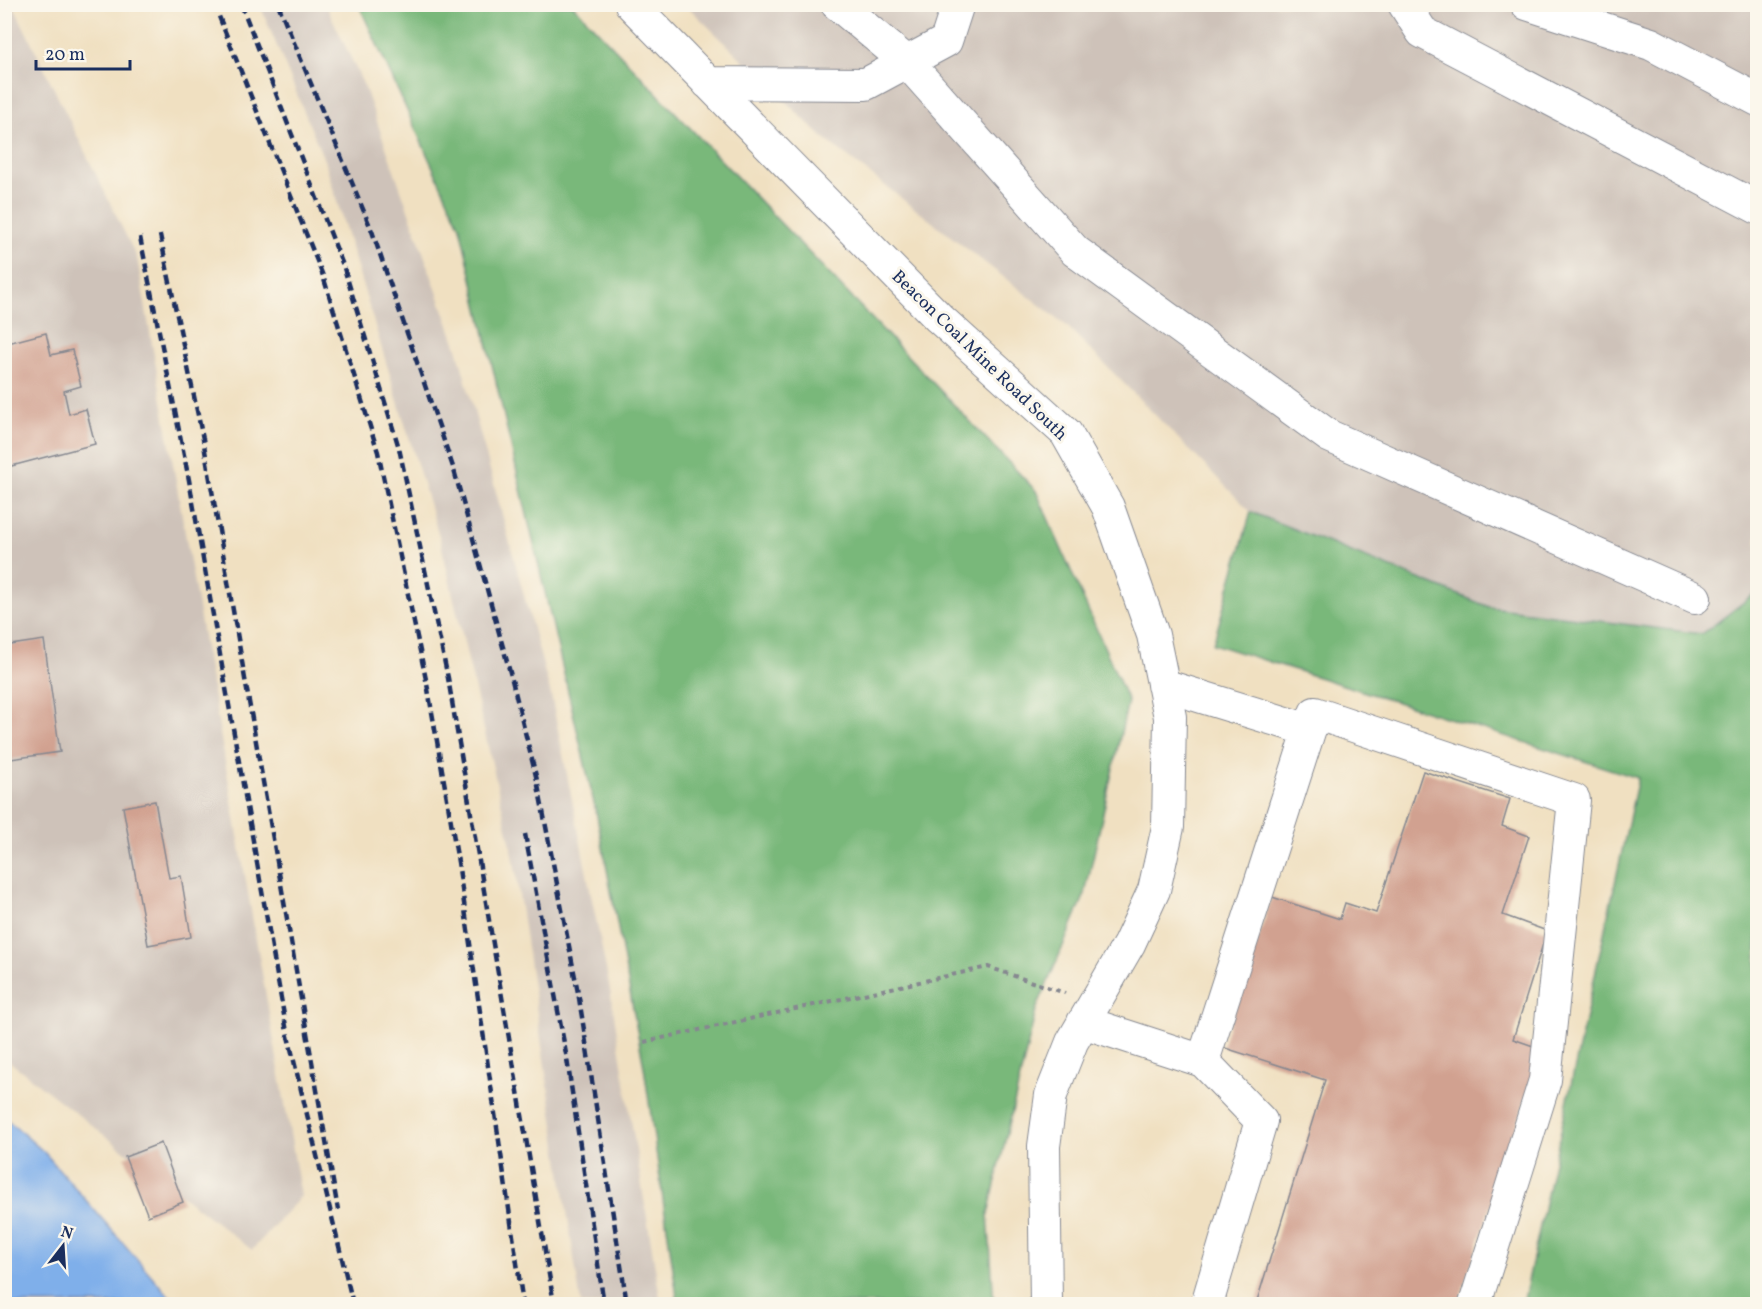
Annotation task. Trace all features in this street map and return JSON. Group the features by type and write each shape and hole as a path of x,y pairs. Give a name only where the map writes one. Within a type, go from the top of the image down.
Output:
{"street":[{"name":"Beacon Coal Mine Road South","path":"631,4 939,318 1066,433 1108,507 1153,635 1170,717 1168,827 1154,890 1129,944 1072,1042 1051,1095 1044,1146 1046,1305"},
{"path":"837,4 907,62 1074,251 1329,436 1695,598"},
{"path":"708,83 866,84 946,41 958,4"},
{"path":"1404,4 1422,32 1758,208"},
{"path":"1527,4 1652,44 1758,100"},
{"path":"1163,685 1309,730"},
{"path":"1203,1061 1315,712 1574,800 1545,1080 1474,1305"},
{"path":"1089,1013 1203,1061 1260,1122 1207,1305"}],"path":[{"path":"644,1042 988,966 1089,1013"}],"shaded area":[{"path":"4,5 13,5 137,258 301,1196 252,1250 5,1058"},
{"path":"260,5 326,5 365,88 457,348 551,695 609,984 661,1304 581,1304 513,854 440,539 325,162"},
{"path":"686,5 1757,5 1757,592 1702,634 1489,607 1251,512 1067,326 822,137"}],"green space":[{"path":"359,5 573,5 1036,491 1128,701 1085,894 1036,1010 988,1214 994,1304 678,1304 644,1067 597,816 460,227"},
{"path":"1251,512 1489,607 1702,634 1757,592 1757,1304 1523,1304 1638,778 1213,644"}],"water":[{"path":"4,1117 44,1152 176,1304 5,1304"}],"building":[{"path":"46,333 51,355 72,350 81,386 64,391 69,414 86,409 95,444 4,468 4,344"},
{"path":"44,640 60,752 4,760 4,646"},
{"path":"1423,771 1510,799 1502,826 1529,836 1503,915 1547,931 1513,1039 1542,1049 1458,1304 1256,1304 1325,1080 1222,1047 1272,897 1340,919 1345,903 1376,913"},
{"path":"155,801 169,878 181,876 191,937 148,945 123,807"},
{"path":"161,1143 183,1202 148,1216 125,1157"}],"railway":[{"path":"214,4 323,276 378,452 428,689 458,862 523,1304"},
{"path":"241,4 344,268 399,448 448,678 554,1304"},
{"path":"278,4 372,231 454,470 511,676 537,780 579,998 627,1304"},
{"path":"160,235 203,439 338,1210"},
{"path":"140,237 189,480 287,1032 353,1304"},
{"path":"525,834 567,1059 604,1304"}]}
